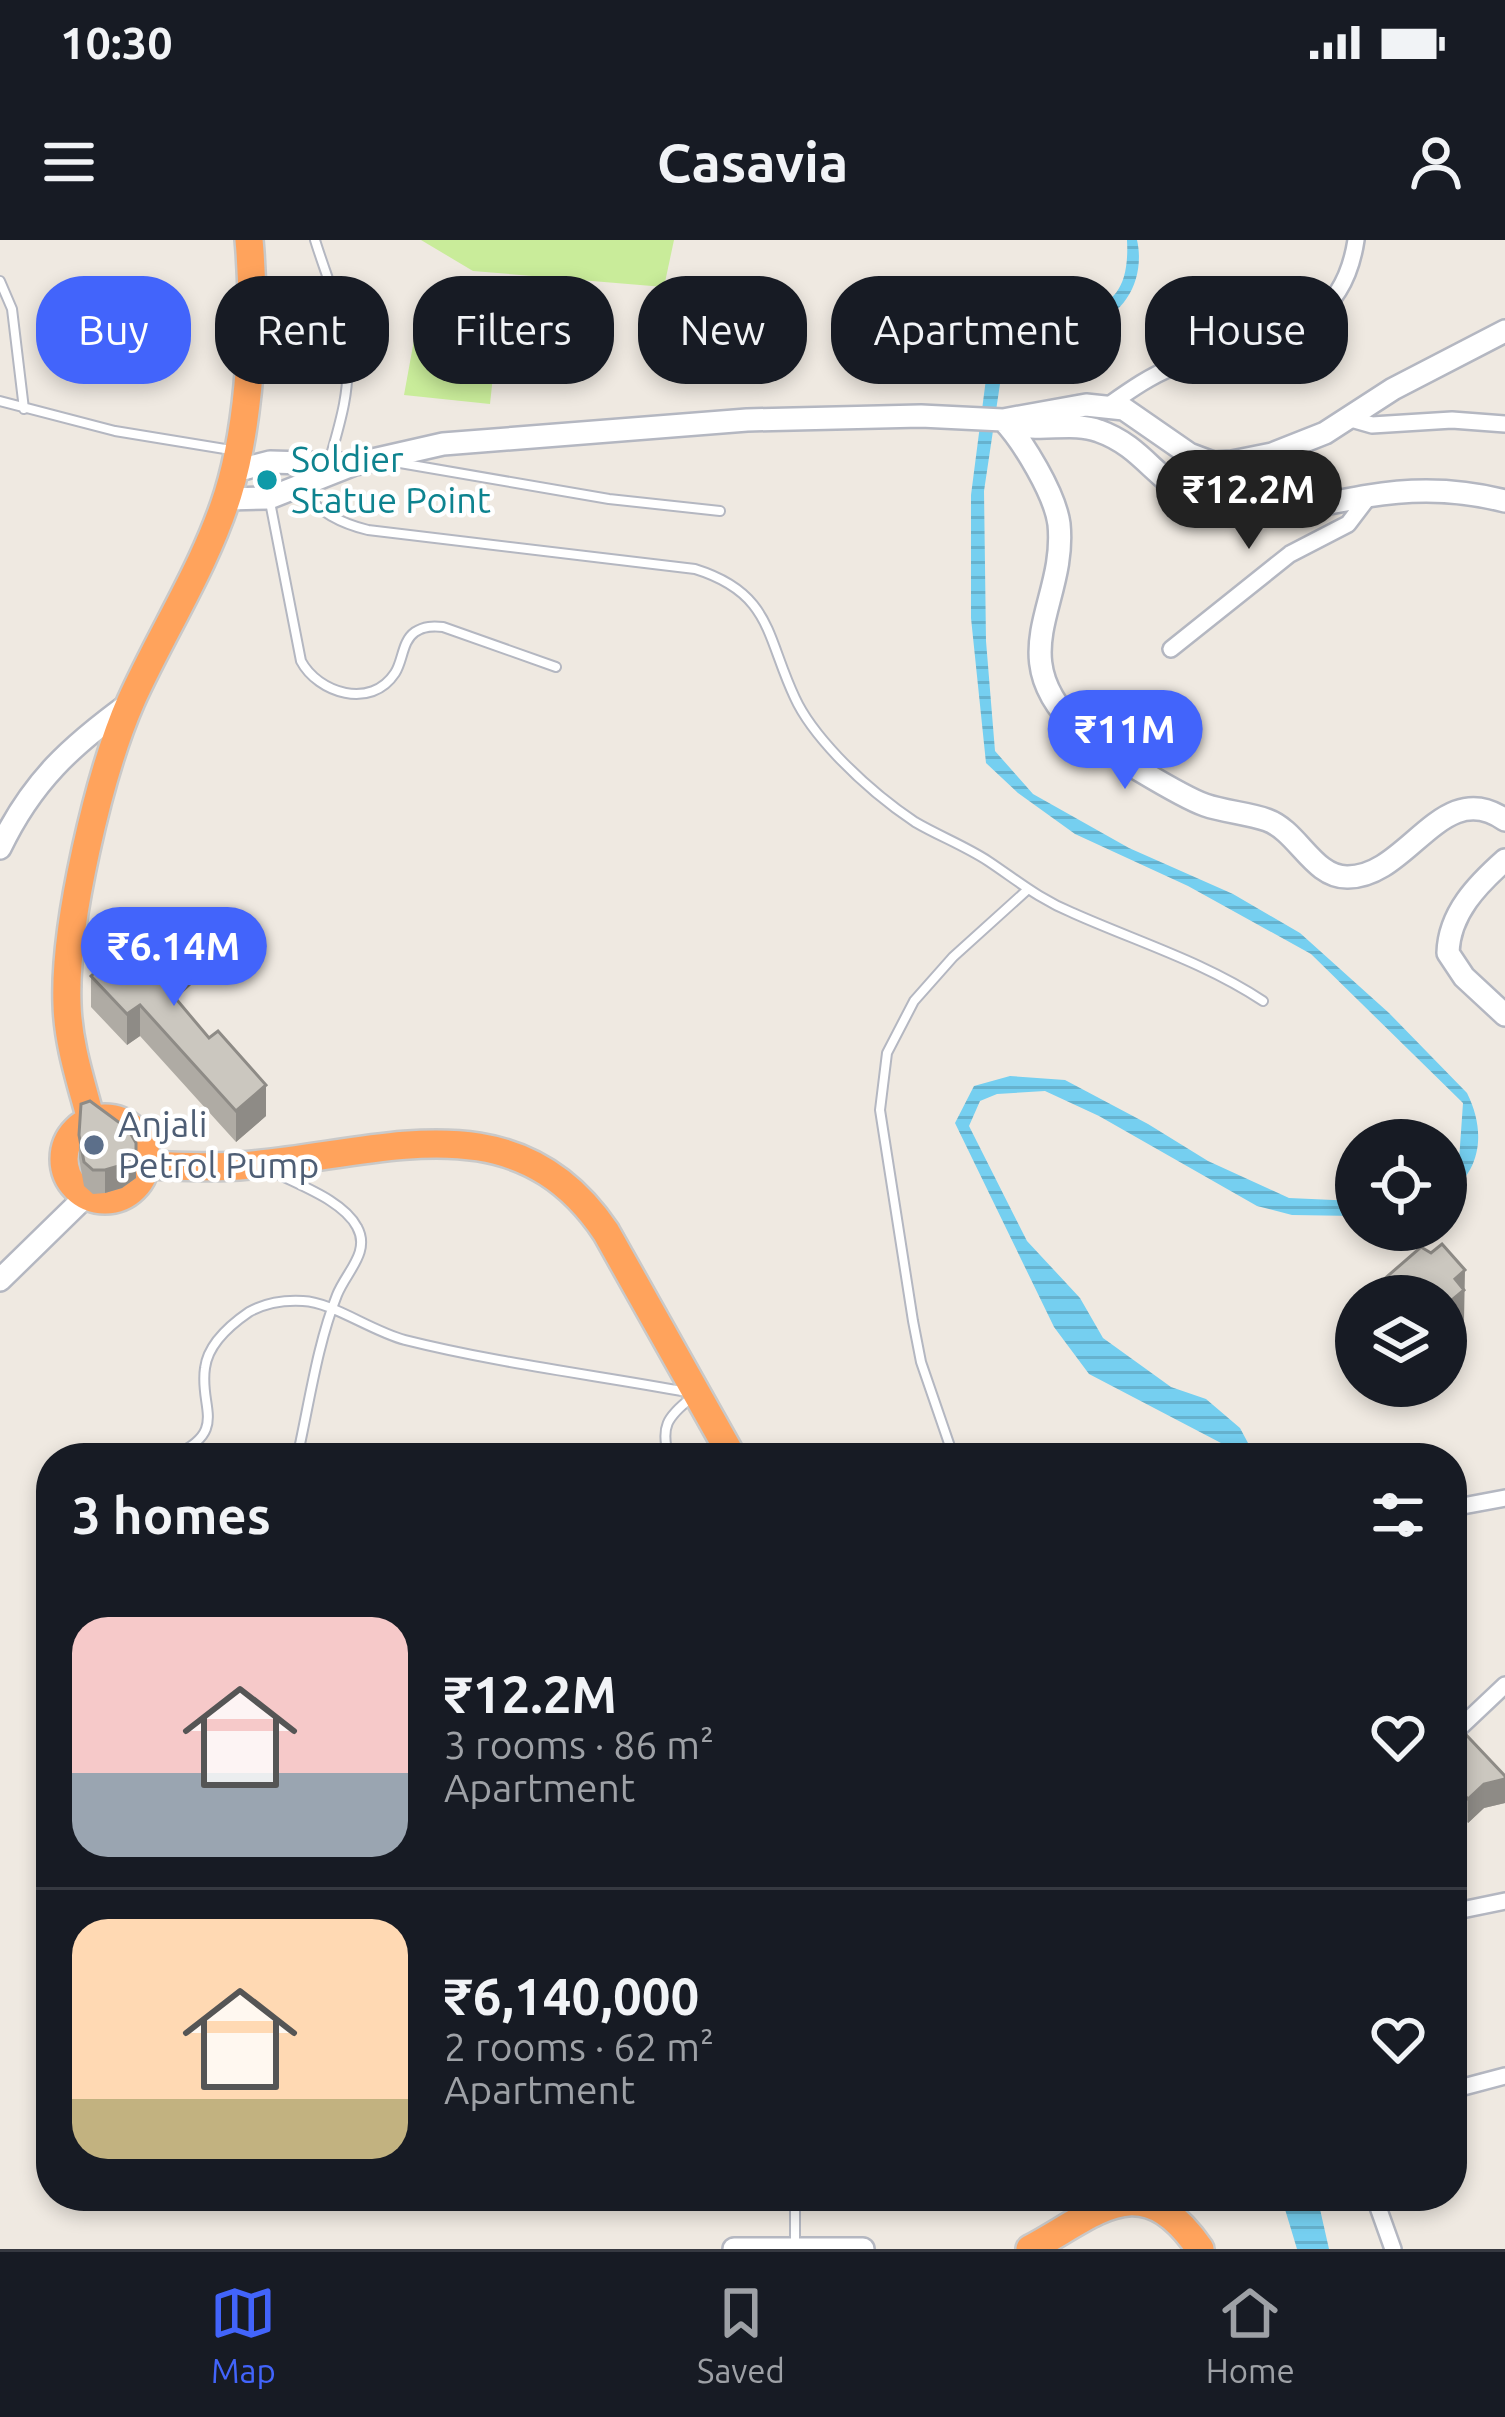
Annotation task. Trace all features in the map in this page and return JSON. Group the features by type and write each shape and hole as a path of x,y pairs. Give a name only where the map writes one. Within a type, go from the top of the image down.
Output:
{"highway":[{"path":"92,1120 70,1036 66,1000 71,944 95,813 131,702 191,581 226,500 236,461 251,336 249,240"},
{"path":"115,1119 142,1141 146,1165 142,1177 124,1195 99,1199 70,1179 64,1156 73,1134 92,1120 115,1119"},
{"path":"146,1165 259,1164 436,1143 488,1148 549,1170 588,1204 725,1443"},
{"path":"1067,2228 1078,2211"},
{"path":"1030,2249 1093,2211"},
{"path":"1157,2211 1195,2241"},
{"path":"1178,2211 1195,2241"}],"street":[{"path":"1108,404 1170,367 1302,326 1328,308 1347,282 1356,240"},
{"path":"226,500 269,498 355,464 443,444 728,421 921,416 1003,420 1108,404 1138,416 1190,454 1213,463 1272,454 1351,419 1393,389 1505,332"},
{"path":"1351,419 1372,425 1452,420 1505,424"},
{"path":"1003,420 1027,428 1099,430 1179,493 1237,510 1286,509 1444,490 1505,501"},
{"path":"1003,420 1031,459 1058,519 1057,558 1039,660 1057,703 1093,741 1191,799 1280,826 1327,872 1340,878 1379,869 1455,811 1500,811"},
{"path":"236,461 355,464"},
{"path":"1171,649 1290,554 1348,524 1370,496"},
{"path":"0,848 40,780 75,743 131,702"},
{"path":"1505,860 1470,894 1455,922 1448,953 1464,977 1505,1015"},
{"path":"0,1280 87,1195"},
{"path":"1467,1505 1505,1498"},
{"path":"1467,1722 1505,1685"},
{"path":"1467,1909 1505,1901"},
{"path":"1467,2086 1505,2076"},
{"path":"1379,2211 1393,2249"},
{"path":"734,2249 863,2249"}],"lane":[{"path":"315,240 338,310 347,360 344,406 329,463"},
{"path":"0,281 12,310 24,409"},
{"path":"0,401 236,461"},
{"path":"381,458 516,484 720,511"},
{"path":"296,487 331,517 368,530 695,569 722,577 761,616 795,698 838,757 916,822 989,862 1026,891 1220,973 1263,1001"},
{"path":"269,498 295,639 309,676 323,687 358,694 387,683 417,630 442,627 556,667"},
{"path":"950,1443 921,1362 913,1322 880,1110 887,1053 914,1001 1026,891"},
{"path":"259,1164 339,1207 355,1221 362,1238 359,1256 332,1308 300,1443"},
{"path":"195,1443 210,1415 203,1372 208,1356 224,1331 254,1309 278,1301 307,1300 386,1335 423,1344 697,1394"},
{"path":"667,1443 668,1418 697,1394"},
{"path":"795,2211 795,2247"}],"green space":[{"path":"421,240 674,240 666,276 638,276 638,285 614,283 614,276 473,271"},
{"path":"413,346 413,384 492,384 490,404 404,395"}],"water":[{"path":"1127,240 1137,240 1136,279 1121,305 1121,283"},
{"path":"985,384 1000,384 984,491 986,641 995,751 1033,794 1129,848 1233,894 1300,933 1389,1013 1467,1093 1478,1136 1467,1174 1463,1103 1311,954 1188,886 1075,834 986,763 971,618 971,495"},
{"path":"1010,1076 1065,1080 1208,1161 1289,1198 1335,1200 1335,1216 1292,1215 1257,1206 1099,1116 1045,1091 997,1094 980,1101 969,1126 1027,1241 1080,1298 1103,1338 1171,1387 1206,1399 1240,1428 1248,1443 1221,1443 1089,1374 1054,1327 955,1123 974,1086"},
{"path":"1286,2211 1320,2211 1329,2249 1297,2249"}],"building":[{"path":"156,915 192,953 161,981 209,1038 218,1031 266,1085 236,1111 140,1005 127,1014 91,976"},
{"path":"90,1101 128,1129 136,1143 136,1155 122,1165 93,1170 84,1162 81,1104"},
{"path":"1416,1251 1448,1251 1465,1270 1459,1275 1389,1275"},
{"path":"1467,1736 1505,1776 1484,1784 1468,1799"}],"place":[{"name":"Soldier Statue Point","path":"267,480"},
{"name":"Anjali Petrol Pump","path":"94,1145"}]}
